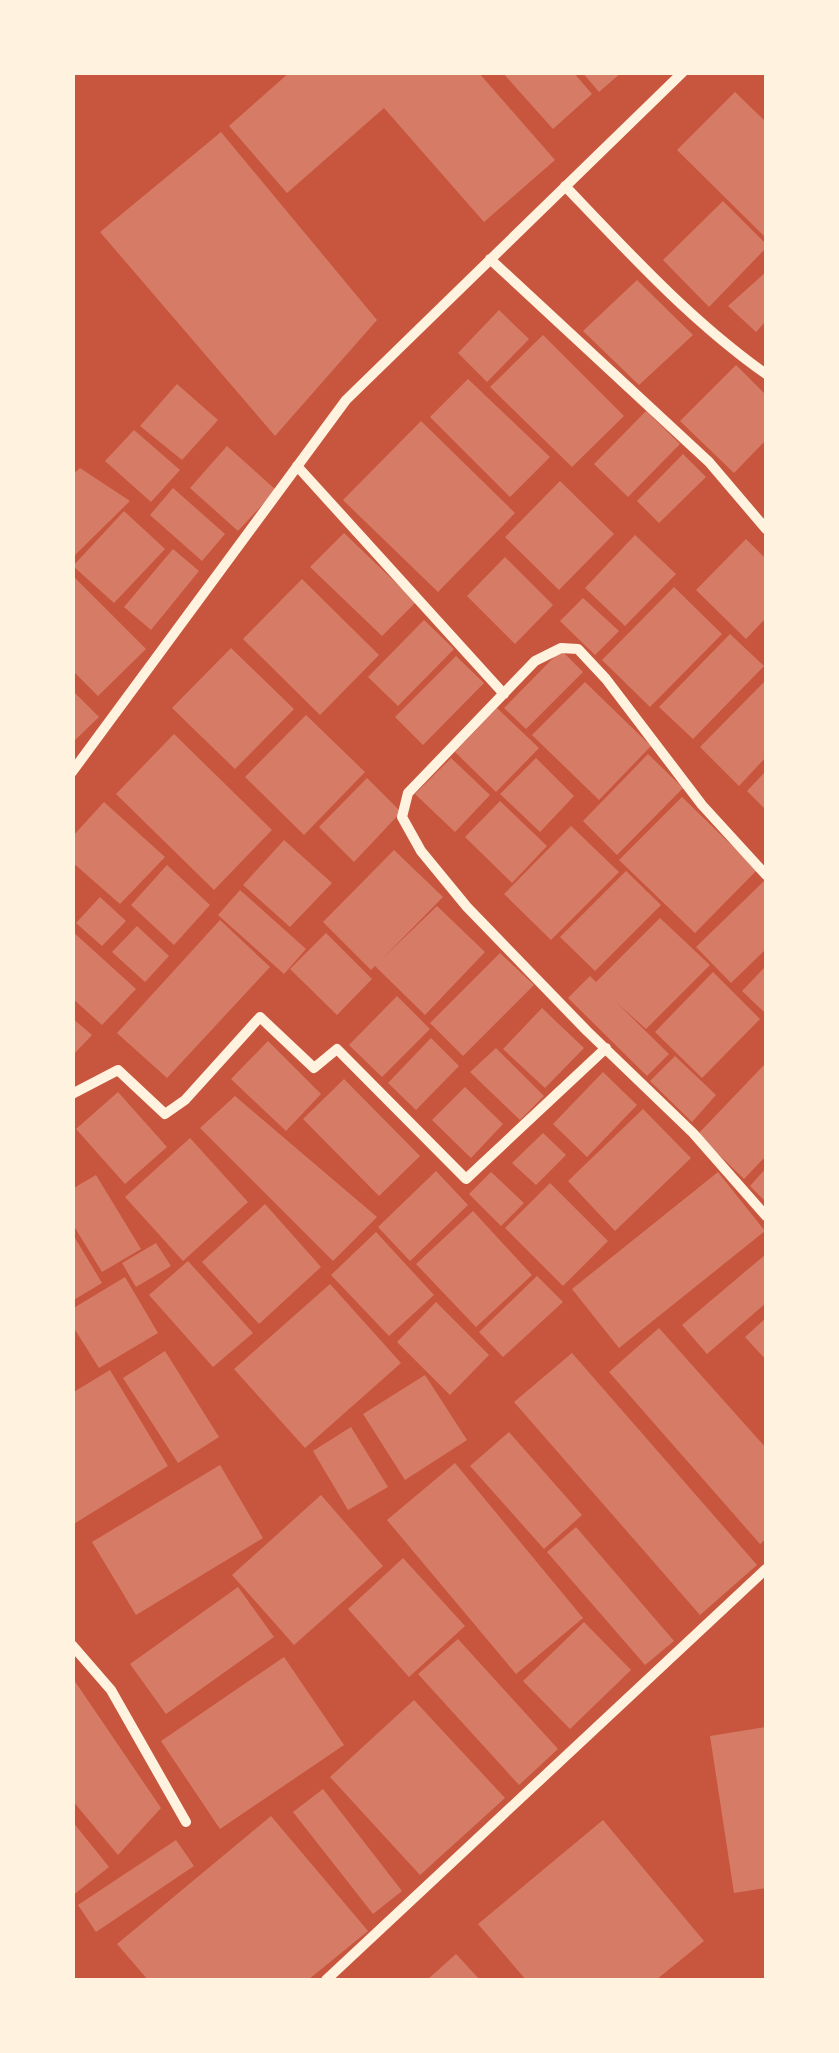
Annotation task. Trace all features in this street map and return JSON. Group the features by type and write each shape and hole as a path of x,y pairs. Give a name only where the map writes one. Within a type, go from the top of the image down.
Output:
{"street":[{"path":"72,772 346,400 679,74"},
{"path":"565,186 711,332 766,374"},
{"path":"490,258 709,462 766,529"},
{"path":"298,466 504,694"},
{"path":"766,875 702,805 606,679 578,649 561,648 535,661 408,793 402,817 421,852 468,907 693,1132 766,1216"},
{"path":"72,1094 118,1070 165,1114 185,1100 260,1018 314,1068 338,1049 466,1179 606,1048"},
{"path":"326,1980 766,1569"},
{"path":"72,1644 110,1690 186,1822"}],"building":[{"path":"290,72 478,72 555,160 484,222 384,108 287,193 229,126"},
{"path":"502,72 573,72 592,94 553,129"},
{"path":"582,72 622,72 599,92"},
{"path":"735,92 766,122 766,238 677,150"},
{"path":"221,132 377,320 275,436 100,232"},
{"path":"723,201 766,248 709,307 663,260"},
{"path":"766,272 766,321 756,332 728,306"},
{"path":"637,280 693,335 639,385 583,331"},
{"path":"499,310 529,339 487,382 458,353"},
{"path":"543,335 624,416 572,467 490,387"},
{"path":"736,365 766,395 766,440 734,473 680,421"},
{"path":"468,379 550,457 510,497 430,417"},
{"path":"177,384 218,420 182,460 140,426"},
{"path":"646,411 680,444 628,497 594,464"},
{"path":"421,421 515,513 438,592 343,500"},
{"path":"134,430 180,470 151,502 105,461"},
{"path":"227,446 276,490 238,531 190,488"},
{"path":"683,454 706,477 659,523 637,501"},
{"path":"80,468 130,501 72,558 72,475"},
{"path":"560,481 614,534 559,590 505,537"},
{"path":"173,488 225,534 202,561 150,515"},
{"path":"124,511 165,549 114,603 73,566"},
{"path":"344,533 416,602 382,636 310,567"},
{"path":"635,535 676,574 625,626 585,588"},
{"path":"746,539 766,559 766,618 746,639 696,590"},
{"path":"173,549 199,571 151,630 124,607"},
{"path":"505,557 553,605 515,644 467,596"},
{"path":"72,575 146,649 98,696 72,670"},
{"path":"302,579 379,655 320,715 243,639"},
{"path":"674,587 722,634 650,707 602,660"},
{"path":"583,598 619,631 595,655 560,621"},
{"path":"424,620 454,649 398,706 368,677"},
{"path":"730,634 764,666 693,739 659,707"},
{"path":"231,648 294,709 235,769 172,708"},
{"path":"561,650 583,672 526,729 504,708"},
{"path":"456,656 484,683 423,745 395,717"},
{"path":"766,680 766,757 739,786 700,747"},
{"path":"585,682 651,746 599,800 532,735"},
{"path":"72,690 99,717 72,743"},
{"path":"497,708 539,748 496,792 455,752"},
{"path":"306,715 365,772 304,835 245,777"},
{"path":"174,734 272,830 214,890 116,794"},
{"path":"648,754 683,788 617,855 583,821"},
{"path":"451,758 490,795 455,832 415,794"},
{"path":"536,758 574,796 540,832 500,794"},
{"path":"766,771 766,810 747,791"},
{"path":"367,778 401,812 354,862 319,827"},
{"path":"682,797 757,870 695,933 619,860"},
{"path":"500,801 547,846 512,883 465,837"},
{"path":"104,802 165,857 120,904 72,862 72,837"},
{"path":"571,826 619,872 551,940 504,894"},
{"path":"284,840 332,883 290,927 243,885"},
{"path":"394,850 443,897 382,959 437,906 485,952 425,1015 375,966 371,970 323,922"},
{"path":"167,865 210,905 174,945 131,905"},
{"path":"626,871 661,905 595,971 560,937"},
{"path":"766,879 766,949 731,983 696,947"},
{"path":"240,890 306,949 284,974 218,915"},
{"path":"100,897 126,921 102,946 76,923"},
{"path":"660,918 710,965 646,1029 616,1002 669,1054 647,1076 568,998 590,976 596,982"},
{"path":"220,920 270,967 167,1078 117,1033"},
{"path":"137,926 169,956 145,982 112,952"},
{"path":"72,931 136,989 102,1025 72,998"},
{"path":"326,933 372,979 337,1015 290,969"},
{"path":"500,953 534,985 463,1056 430,1023"},
{"path":"766,966 766,1014 742,991"},
{"path":"713,972 760,1019 702,1078 655,1032"},
{"path":"397,996 430,1029 382,1077 349,1045"},
{"path":"542,1008 584,1048 545,1088 503,1049"},
{"path":"72,1018 92,1035 72,1056"},
{"path":"431,1038 459,1066 416,1110 388,1083"},
{"path":"268,1041 321,1094 286,1131 231,1079"},
{"path":"496,1048 544,1096 520,1120 470,1072"},
{"path":"675,1056 716,1095 692,1122 650,1081"},
{"path":"766,1063 766,1156 744,1179 698,1134"},
{"path":"603,1072 637,1105 587,1157 553,1124"},
{"path":"344,1079 420,1156 379,1196 303,1119"},
{"path":"465,1087 503,1124 471,1158 432,1120"},
{"path":"118,1092 167,1147 125,1184 76,1129"},
{"path":"235,1096 377,1217 333,1261 200,1128"},
{"path":"643,1109 691,1158 615,1231 568,1181"},
{"path":"543,1133 566,1155 536,1185 512,1163"},
{"path":"190,1138 248,1202 183,1261 125,1197"},
{"path":"766,1168 766,1202 750,1186"},
{"path":"436,1171 468,1205 410,1261 378,1227"},
{"path":"491,1172 524,1203 501,1226 469,1194"},
{"path":"718,1172 765,1231 619,1348 572,1289"},
{"path":"96,1175 141,1249 102,1272 72,1223 72,1189"},
{"path":"550,1183 608,1241 563,1286 505,1228"},
{"path":"265,1204 321,1267 259,1324 202,1262"},
{"path":"473,1211 532,1275 476,1327 416,1264"},
{"path":"376,1232 434,1295 389,1336 331,1275"},
{"path":"72,1233 102,1283 72,1301"},
{"path":"156,1243 171,1266 136,1287 122,1263"},
{"path":"766,1254 766,1303 707,1354 682,1325"},
{"path":"188,1261 253,1333 213,1367 149,1295"},
{"path":"537,1276 563,1302 503,1357 479,1332"},
{"path":"125,1277 158,1333 99,1368 72,1325 72,1309"},
{"path":"330,1284 401,1363 305,1448 234,1369"},
{"path":"436,1302 489,1355 450,1395 397,1342"},
{"path":"766,1318 766,1360 745,1337"},
{"path":"659,1328 766,1448 766,1539 760,1544 609,1372"},
{"path":"165,1351 219,1437 178,1463 123,1378"},
{"path":"572,1353 757,1565 700,1615 514,1402"},
{"path":"110,1370 168,1466 72,1525 72,1393"},
{"path":"425,1375 467,1440 405,1480 363,1414"},
{"path":"351,1427 388,1487 348,1510 313,1451"},
{"path":"509,1432 582,1515 544,1549 470,1466"},
{"path":"455,1463 583,1618 516,1674 387,1520"},
{"path":"220,1465 263,1538 136,1615 92,1542"},
{"path":"321,1495 383,1566 294,1645 232,1575"},
{"path":"576,1527 674,1641 645,1665 547,1552"},
{"path":"403,1558 465,1626 409,1677 348,1609"},
{"path":"238,1587 274,1637 166,1714 130,1664"},
{"path":"584,1622 631,1670 570,1729 523,1681"},
{"path":"458,1639 558,1749 519,1785 418,1674"},
{"path":"284,1657 344,1745 220,1829 161,1741"},
{"path":"72,1677 161,1808 118,1855 72,1800"},
{"path":"414,1700 505,1798 420,1875 330,1777"},
{"path":"766,1727 766,1888 734,1893 710,1736"},
{"path":"323,1789 402,1891 373,1914 293,1812"},
{"path":"271,1816 368,1931 308,1980 148,1980 117,1944"},
{"path":"603,1820 704,1941 656,1980 526,1980 478,1924"},
{"path":"72,1821 109,1867 72,1896"},
{"path":"176,1840 194,1866 96,1932 78,1905"},
{"path":"456,1954 480,1980 427,1980"}]}
